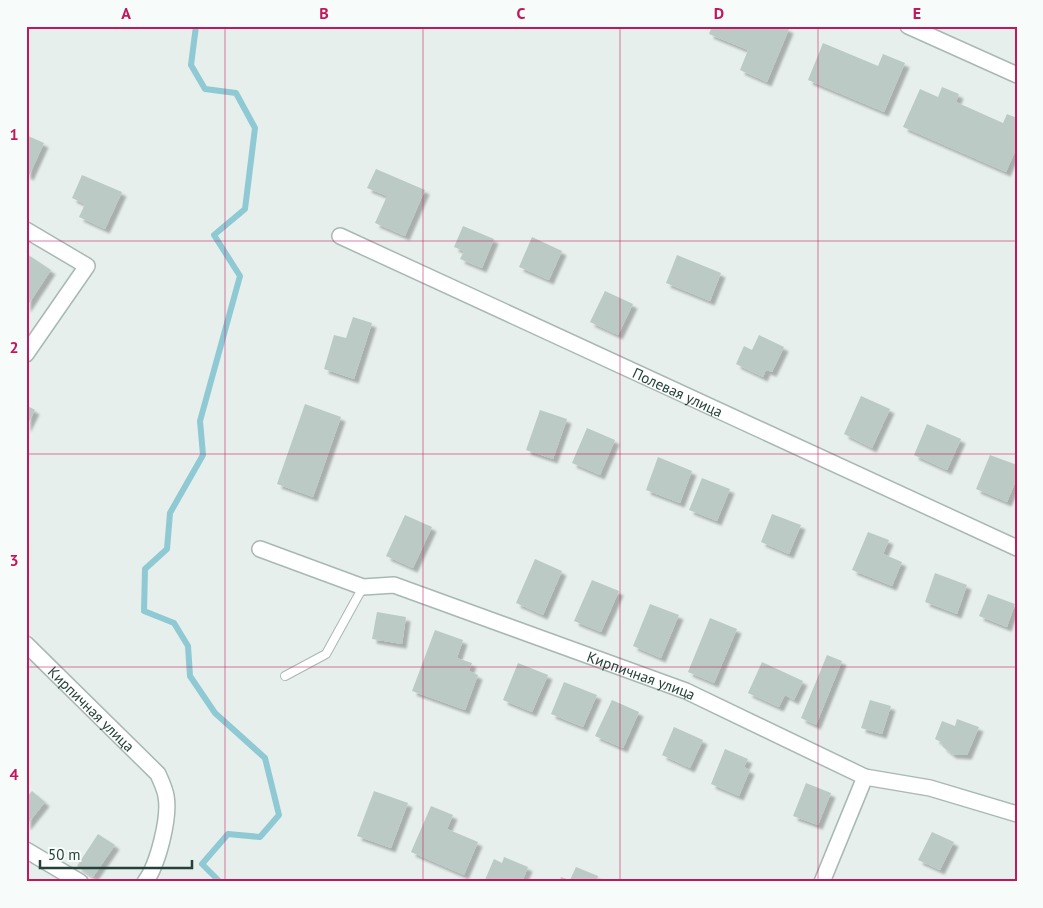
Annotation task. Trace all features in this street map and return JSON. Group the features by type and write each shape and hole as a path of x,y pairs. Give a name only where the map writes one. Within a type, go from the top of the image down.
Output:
{"street":[{"path":"908,26 1017,75"},
{"path":"26,230 87,266 26,354"},
{"name":"Полевая улица","path":"340,236 1017,548"},
{"name":"Кирпичная улица","path":"260,549 363,587 394,585 686,691 865,778 930,788 1017,814"},
{"name":"Кирпичная улица","path":"26,644 158,774 166,796 167,817 162,841 150,875 145,882"},
{"path":"822,882 865,778"},
{"path":"26,850 80,882"}],"lane":[{"path":"285,676 326,654 363,587"}],"building":[{"path":"712,26 783,26 789,29 767,82 740,70 748,50 709,34"},
{"path":"823,43 878,66 883,54 905,63 884,112 808,80"},
{"path":"942,87 959,94 956,102 1003,123 1007,114 1017,118 1017,147 1006,172 903,127 920,89 938,97"},
{"path":"26,135 44,143 29,176 26,174"},
{"path":"376,169 425,190 405,236 375,223 387,196 367,188"},
{"path":"82,175 122,192 105,229 79,217 85,204 72,198"},
{"path":"463,226 494,239 482,268 460,259 464,251 454,247"},
{"path":"532,237 562,251 549,280 519,267"},
{"path":"27,254 51,270 26,308 26,256"},
{"path":"677,255 721,273 710,301 666,283"},
{"path":"605,291 633,304 618,335 590,322"},
{"path":"353,317 372,323 354,379 324,369 334,335 346,338"},
{"path":"759,335 784,347 772,372 766,370 763,377 736,364 744,346 752,350"},
{"path":"861,396 890,409 872,448 844,434"},
{"path":"305,404 341,417 313,497 277,484"},
{"path":"26,405 35,410 26,428"},
{"path":"540,410 567,419 553,459 526,450"},
{"path":"927,424 961,439 947,470 914,455"},
{"path":"587,428 615,440 600,475 572,463"},
{"path":"990,455 1017,465 1017,478 1007,502 976,489"},
{"path":"658,457 692,471 680,503 646,490"},
{"path":"702,478 730,489 717,521 689,510"},
{"path":"772,514 801,525 789,554 761,542"},
{"path":"405,515 432,527 413,568 386,556"},
{"path":"868,532 889,540 883,554 902,562 892,586 852,570"},
{"path":"535,559 562,571 543,615 516,603"},
{"path":"935,573 967,585 957,614 925,602"},
{"path":"592,580 619,591 601,632 574,621"},
{"path":"988,594 1015,604 1007,627 979,616"},
{"path":"650,604 679,615 661,658 633,646"},
{"path":"377,612 406,617 402,644 372,639"},
{"path":"710,618 737,629 714,683 688,672"},
{"path":"435,630 463,640 457,658 472,663 469,671 478,675 465,710 412,691"},
{"path":"827,655 842,661 816,725 801,718"},
{"path":"762,662 803,681 794,700 785,695 779,707 748,693"},
{"path":"518,663 548,675 532,712 503,700"},
{"path":"564,682 597,695 583,727 551,714"},
{"path":"612,700 639,712 623,748 595,736"},
{"path":"870,700 891,706 882,734 861,728"},
{"path":"957,719 979,727 967,755 952,754 943,747 941,742 935,739 942,721 955,726"},
{"path":"674,727 703,740 690,768 662,755"},
{"path":"725,749 748,759 744,767 750,770 739,796 711,784"},
{"path":"806,783 831,793 818,825 793,816"},
{"path":"32,791 45,802 26,826 26,798"},
{"path":"374,791 408,803 391,848 357,836"},
{"path":"431,806 453,815 447,829 478,842 464,875 411,852"},
{"path":"932,832 954,842 940,870 918,860"},
{"path":"98,834 115,845 93,877 77,866"},
{"path":"504,857 528,867 522,882 484,882 494,859 502,863"},
{"path":"576,867 598,876 596,882 559,882 561,877 570,880"}],"waterway":[{"path":"196,26 191,65 205,89 236,93 255,128 245,209 214,235 240,276 200,421 203,455 170,513 167,549 145,569 144,611 174,623 188,646 190,676 215,713 265,758 279,815 260,837 228,834 202,864 220,882"}]}
